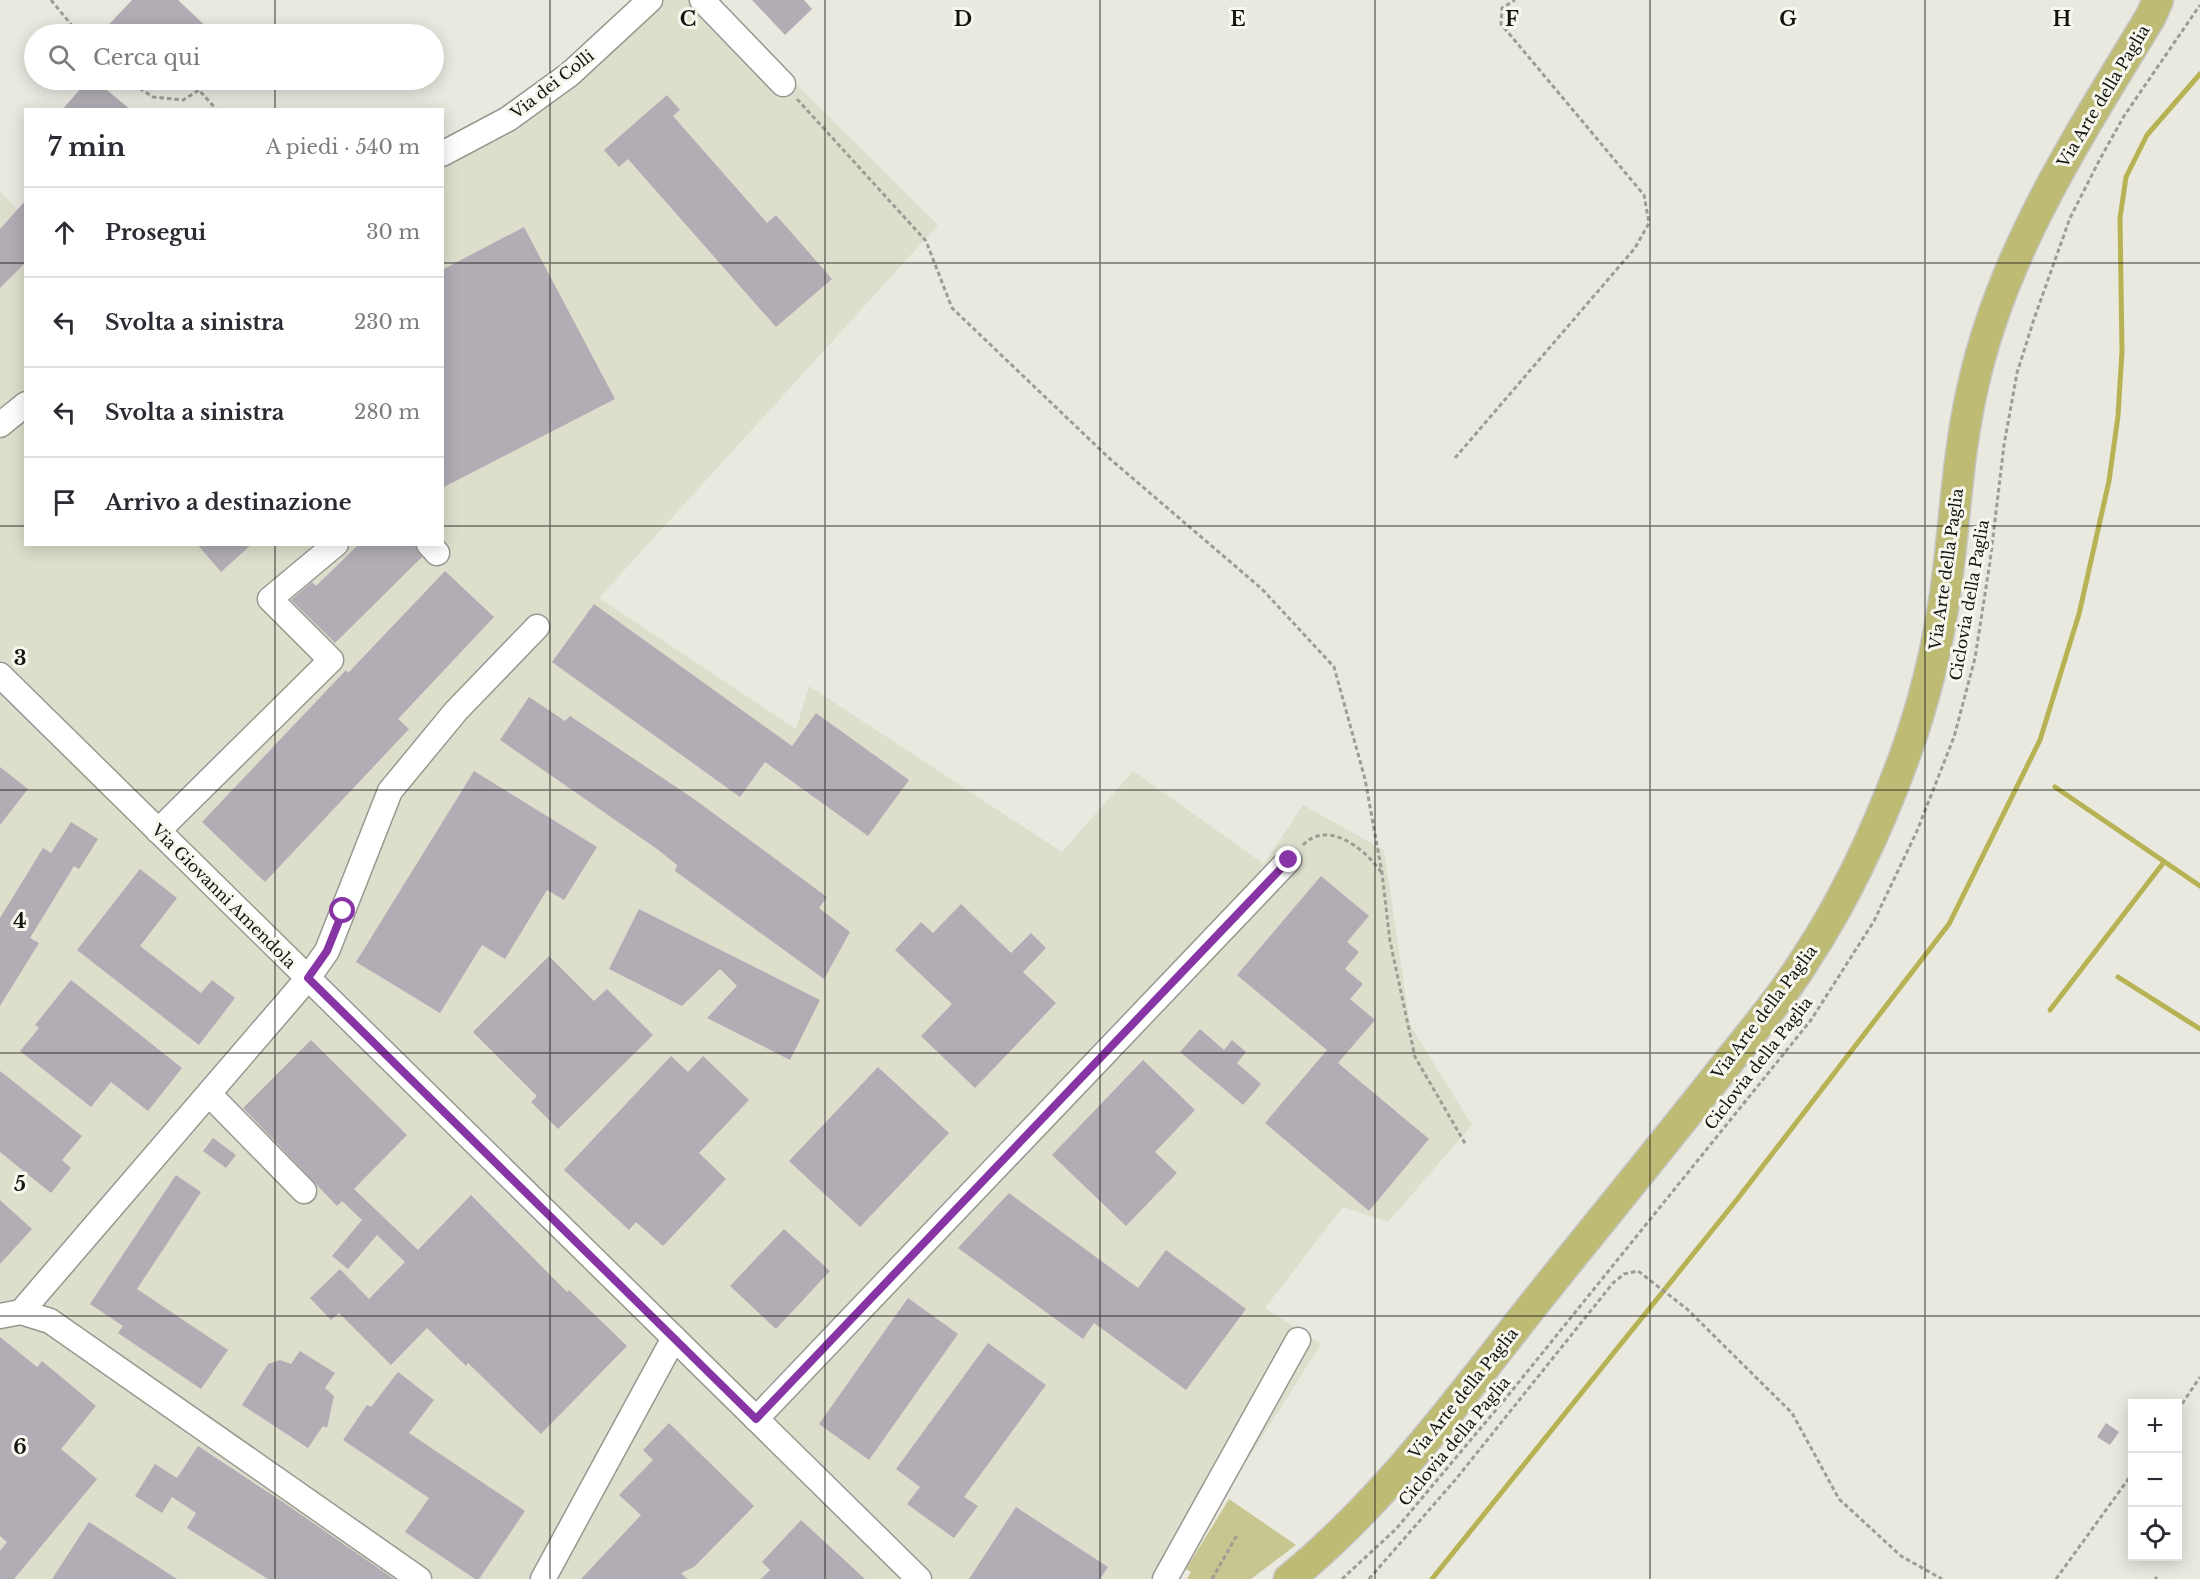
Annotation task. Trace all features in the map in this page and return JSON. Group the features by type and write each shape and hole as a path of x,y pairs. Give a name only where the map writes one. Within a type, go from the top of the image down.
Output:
{"main road":[{"name":"Via Arte della Paglia","path":"1289,1579 1344,1530 1414,1454 1790,983 1844,895 1870,843 1905,756 1936,648 1946,588 1964,430 1973,384 1991,321 2017,253 2037,211 2059,169 2158,0"}],"street":[{"name":"Via dei Colli","path":"444,153 508,119 570,74 650,0"},
{"path":"702,0 783,84"},
{"path":"0,425 24,406"},
{"path":"158,831 331,660 270,599 334,546"},
{"path":"10,1314 209,1094 308,978 327,951 390,790 456,711 537,627"},
{"name":"Via Giovanni Amendola","path":"0,675 919,1579"},
{"path":"756,1419 1289,860"},
{"path":"209,1094 304,1191"},
{"path":"10,1314 50,1321 419,1579"},
{"path":"543,1579 674,1338"},
{"path":"1165,1579 1298,1340"}],"path":[{"path":"51,0 71,24"},
{"path":"1455,458 1635,248 1649,224 1644,195 1501,24 1502,8 1515,0"},
{"name":"Ciclovia della Paglia","path":"1342,1579 1396,1529 1506,1398 1811,1020 1874,921 1917,831 1954,737 1975,658 1990,562 2004,446 2017,373 2042,296 2070,218 2100,159 2124,116 2200,4"},
{"path":"783,84 926,241 952,308 1109,458 1262,588 1334,667 1365,778 1382,873 1390,941 1415,1057 1466,1144"},
{"path":"142,90 153,97 183,100 199,90 215,108"},
{"path":"1289,860 1308,840 1319,834 1331,834 1373,860 1382,873"},
{"path":"1369,1579 1456,1479 1613,1283 1624,1274 1638,1271 1687,1309 1792,1413 1839,1499 1901,1556 1942,1579"},
{"path":"2182,1404 2200,1377"},
{"path":"2056,1579 2128,1481"},
{"path":"1212,1579 1237,1535"}],"shaded area":[{"path":"662,0 712,0 938,225 599,598 796,729 809,686 1062,852 1133,771 1264,864 1303,805 1384,850 1410,1025 1472,1125 1388,1222 1343,1207 1265,1308 1321,1344 1172,1579 0,1579 0,191 24,216 24,546 444,546 444,167 480,149"},
{"path":"1229,1499 1296,1545 1251,1579 1187,1579 1191,1572 1186,1569"}],"building":[{"path":"132,0 178,0 203,24 109,24"},
{"path":"752,0 804,0 812,9 785,35"},
{"path":"79,90 107,90 129,108 64,108"},
{"path":"667,95 680,110 673,116 767,223 776,215 832,279 776,327 628,159 619,167 604,150"},
{"path":"24,202 24,264 0,288 0,229"},
{"path":"524,227 615,399 444,487 444,269"},
{"path":"199,546 250,546 221,572"},
{"path":"357,546 416,546 422,557 335,643 291,600 312,582 316,586"},
{"path":"445,571 494,617 398,719 409,729 265,882 202,822 346,670 348,673"},
{"path":"594,604 792,746 816,713 909,780 868,836 765,762 740,797 552,662"},
{"path":"529,697 565,721 570,716 694,799 827,897 819,908 850,932 824,979 675,871 677,865 657,849 500,740"},
{"path":"0,767 28,789 0,825"},
{"path":"474,771 597,847 564,900 547,890 505,959 482,945 440,1013 356,962"},
{"path":"71,822 98,839 79,869 74,866 30,938 39,943 0,1006 0,918 43,848 51,853"},
{"path":"140,869 177,898 140,946 201,993 212,980 235,998 199,1045 77,950"},
{"path":"1321,876 1369,916 1347,942 1359,952 1345,969 1363,984 1350,999 1375,1020 1338,1063 1429,1139 1369,1211 1265,1123 1327,1050 1237,975"},
{"path":"961,904 1011,953 1031,933 1046,948 1023,972 1056,1003 975,1088 921,1036 952,1004 895,950 921,922 933,933"},
{"path":"639,909 820,1000 790,1060 707,1018 737,986 720,969 682,1006 609,969"},
{"path":"549,956 594,1001 607,989 653,1035 558,1129 531,1102 537,1096 473,1032"},
{"path":"71,980 182,1068 148,1111 111,1082 91,1107 20,1051 39,1028 35,1025"},
{"path":"1200,1029 1224,1050 1232,1040 1246,1052 1237,1063 1261,1084 1243,1105 1180,1052"},
{"path":"311,1040 407,1135 354,1189 418,1250 471,1195 567,1292 569,1290 627,1346 541,1434 468,1363 466,1366 427,1328 391,1365 339,1313 331,1320 310,1298 340,1269 369,1299 405,1262 377,1235 348,1269 332,1256 362,1220 342,1201 337,1206 243,1108"},
{"path":"671,1056 688,1072 703,1056 749,1100 699,1153 726,1179 663,1246 636,1222 629,1230 564,1170"},
{"path":"1143,1060 1195,1110 1155,1152 1177,1173 1126,1226 1052,1155"},
{"path":"878,1067 949,1133 860,1227 789,1161"},
{"path":"0,1071 82,1136 62,1160 71,1168 51,1193 0,1152"},
{"path":"213,1138 236,1155 226,1168 203,1151"},
{"path":"176,1175 201,1192 137,1289 228,1350 201,1389 118,1333 123,1326 90,1304"},
{"path":"1009,1193 1138,1288 1166,1250 1246,1309 1186,1390 1094,1323 1083,1339 958,1248"},
{"path":"0,1200 32,1229 0,1264"},
{"path":"784,1229 830,1271 776,1329 730,1286"},
{"path":"908,1298 958,1334 869,1460 819,1424"},
{"path":"0,1337 37,1367 42,1361 96,1406 61,1449 97,1479 14,1579 0,1579 0,1551 7,1542 0,1536"},
{"path":"988,1343 1046,1385 964,1497 978,1506 954,1538 907,1504 920,1487 896,1469"},
{"path":"300,1351 335,1373 325,1388 334,1396 327,1428 323,1426 308,1448 242,1405 268,1364 280,1360 291,1364"},
{"path":"398,1372 434,1400 409,1433 525,1511 479,1579 475,1579 405,1532 429,1498 343,1440 367,1405 371,1407"},
{"path":"669,1423 754,1506 694,1567 681,1573 687,1579 581,1579 641,1515 619,1495 653,1460 643,1450"},
{"path":"2106,1423 2119,1432 2110,1445 2097,1437"},
{"path":"198,1446 394,1579 268,1579 187,1528 196,1513 172,1497 162,1513 135,1496 155,1464 177,1478"},
{"path":"1016,1507 1108,1567 1100,1579 969,1579"},
{"path":"801,1520 865,1579 761,1579 770,1570 762,1562"},
{"path":"89,1522 177,1579 52,1579"}],"waterway":[{"path":"1432,1579 1739,1197 1949,924 2040,740 2079,614 2109,481 2118,416 2122,351 2120,218 2126,177 2147,135 2200,74"},
{"path":"2055,787 2200,886"},
{"path":"2050,1010 2164,862"},
{"path":"2118,977 2200,1029"}],"route":[{"path":"343,911 327,951 308,978 756,1419 1289,860"}]}
